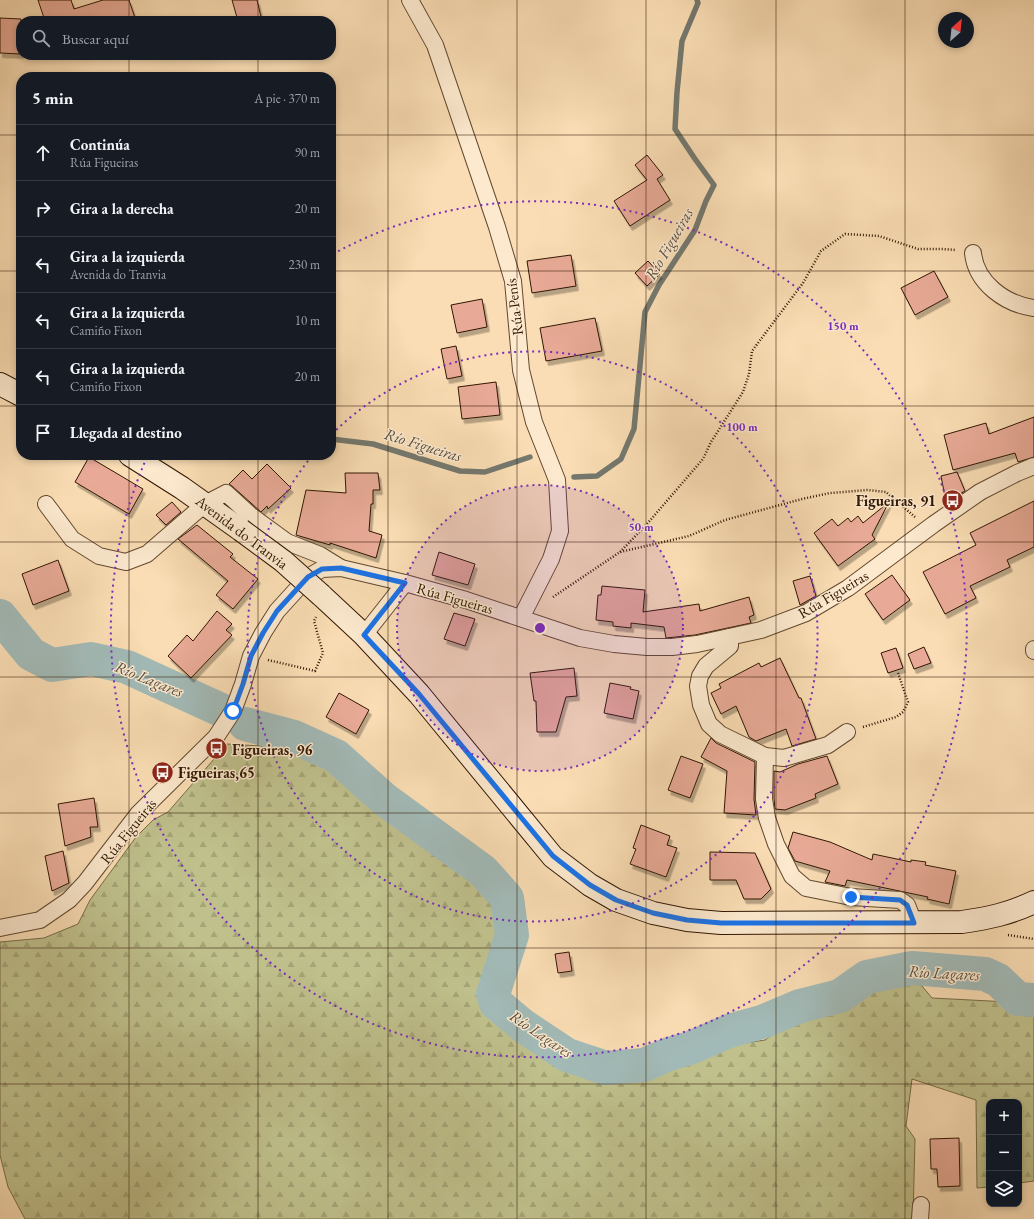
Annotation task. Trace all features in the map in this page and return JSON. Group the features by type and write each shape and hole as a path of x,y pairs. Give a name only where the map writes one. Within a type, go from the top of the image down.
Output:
{"main road":[{"path":"0,384 16,392"},
{"name":"Avenida do Tranvia","path":"138,460 205,504 283,561 319,605 364,635 419,694 553,856 590,885 616,900 653,913 687,920 721,923 962,922 992,918 1034,902"}],"street":[{"name":"Rúa Penís","path":"410,0 435,45 497,227 513,281 521,370 534,422 557,480 560,531 551,559 523,613"},
{"path":"973,252 974,262 987,285 1000,295 1016,303 1034,308"},
{"name":"Rúa Figueiras","path":"0,928 40,920 69,900 86,882 138,814 216,737 233,711 254,651 263,633 277,611 308,577 322,569 341,568 523,613 580,638 614,644 647,647 672,647 697,644 761,630 806,613 848,588 928,528 980,492 1034,466"},
{"path":"46,504 72,539 99,556 126,562 147,554 205,504 226,493 250,515 287,542 320,555 341,568"},
{"path":"364,635 405,583"},
{"path":"730,637 730,646 706,666 700,676 698,686 701,705 709,724 720,734 764,756 784,758 828,745 847,732"},
{"path":"764,756 764,799 766,818 776,844 792,876 806,888 851,897 900,900 907,905 914,923"}],"path":[{"path":"523,613 542,609 554,595 620,552 703,459 711,442 743,392 749,374 752,351 803,283 821,251 845,234 879,236 918,249 943,248 973,252"},
{"path":"620,552 689,536 725,520 802,499 830,493 868,490 886,492 928,528"},
{"path":"254,651 267,660 315,671 323,653 314,621 319,605"},
{"path":"847,732 896,716 903,712 908,702 898,673"}],"green space":[{"path":"227,744 278,747 306,754 327,763 345,777 363,799 452,863 487,892 500,915 502,927 500,953 481,997 483,1007 507,1020 556,1056 600,1076 619,1080 636,1079 662,1070 685,1056 702,1057 723,1043 745,1043 765,1040 778,1031 855,1002 864,993 882,983 905,979 922,986 932,998 1009,1002 1026,1011 1034,1010 1034,1181 1022,1183 1022,1099 986,1099 986,1187 977,1188 976,1100 912,1079 906,1126 915,1139 913,1219 25,1219 8,1187 0,1155 0,942 44,938 78,924 90,900 136,837 153,820 168,812"}],"building":[{"path":"38,0 71,0 74,9 103,0 129,0 134,16 43,16"},
{"path":"232,0 257,0 261,16 237,16"},
{"path":"0,18 16,19 16,54 0,53"},
{"path":"647,155 663,175 657,179 670,200 630,226 614,201 647,180 635,165"},
{"path":"571,255 576,286 532,293 527,261"},
{"path":"648,261 660,274 647,286 635,273"},
{"path":"934,271 948,297 915,315 901,288"},
{"path":"482,299 487,327 457,333 451,305"},
{"path":"595,318 602,351 546,361 540,328"},
{"path":"456,346 462,376 447,379 441,349"},
{"path":"496,382 500,415 462,419 458,387"},
{"path":"1034,417 1034,457 1018,462 1015,453 953,470 944,435 986,423 989,434"},
{"path":"87,460 94,460 143,489 129,514 75,482"},
{"path":"267,464 291,488 268,509 267,506 261,512 229,484 243,470 252,479"},
{"path":"957,472 965,491 946,502 941,476"},
{"path":"345,473 378,473 380,490 373,490 373,504 371,504 369,531 382,535 376,558 330,543 330,545 296,535 306,490 346,493"},
{"path":"1034,501 1034,547 1007,560 1010,567 970,586 976,598 945,614 923,572 976,545 970,533"},
{"path":"172,502 181,512 166,525 156,515"},
{"path":"889,502 872,535 875,539 838,566 814,533 832,519 838,526 848,518 851,522 858,516 863,523"},
{"path":"197,525 233,554 230,557 258,579 233,609 216,595 228,581 178,539"},
{"path":"439,552 475,564 468,585 432,575"},
{"path":"58,560 69,591 33,605 22,574"},
{"path":"892,575 910,600 883,620 865,594"},
{"path":"810,576 816,596 800,605 793,581"},
{"path":"602,586 645,590 643,612 699,604 700,611 749,597 754,615 749,617 751,623 695,635 666,638 664,627 631,623 631,628 613,626 613,622 596,620 598,595 601,595"},
{"path":"217,611 232,624 226,630 232,635 191,678 168,656 187,635 193,641"},
{"path":"454,613 475,619 465,646 444,639"},
{"path":"924,647 931,663 914,669 908,654"},
{"path":"896,648 903,668 888,673 881,653"},
{"path":"780,658 799,698 801,698 816,739 792,746 786,729 756,741 749,737 736,706 721,714 711,693 721,688 719,684 759,663 761,667"},
{"path":"574,668 577,696 566,697 556,732 537,732 536,701 534,701 530,673"},
{"path":"610,683 631,687 630,689 639,691 633,719 604,713"},
{"path":"339,693 369,710 356,734 326,717"},
{"path":"711,738 716,743 755,762 754,799 756,815 724,813 727,771 701,757"},
{"path":"681,756 703,764 690,798 668,790"},
{"path":"827,756 838,784 815,794 816,798 785,810 775,809 774,771 780,772 798,764"},
{"path":"94,798 98,827 90,827 91,837 65,846 58,804"},
{"path":"641,825 670,836 667,845 677,848 666,877 630,864 636,849 633,848"},
{"path":"793,832 830,842 872,860 873,854 911,862 911,860 926,862 925,865 956,871 949,904 927,899 928,897 847,880 845,886 825,882 830,871 795,861 788,848"},
{"path":"63,851 69,883 52,891 45,856"},
{"path":"710,852 755,853 771,889 761,899 744,899 736,880 710,880"},
{"path":"569,952 572,971 558,973 555,954"},
{"path":"959,1138 960,1186 938,1187 937,1169 931,1169 930,1139"}],"waterway":[{"name":"Río Figueiras","path":"574,477 597,476 621,459 634,429 645,312 659,285 695,230 714,185 675,129 682,41 698,3 697,0"},
{"name":"Río Figueiras","path":"336,440 373,444 460,471 485,472 530,457"},
{"name":"Río Lagares","path":"0,616 31,654 52,665 91,659 127,667 221,710"},
{"name":"Río Lagares","path":"245,724 294,737 336,756 384,799 483,871 507,898 512,935 493,994 496,1003 522,1025 567,1055 606,1068 644,1065 669,1054 690,1048 729,1031 762,1022 800,1006 840,996 867,977 912,968 985,974 998,980 1018,999 1034,1000"}],"place":[{"name":"Figueiras, 91","path":"952,500"},
{"name":"Figueiras, 96","path":"216,749"},
{"name":"Figueiras,65","path":"163,772"}],"route":[{"path":"233,711 251,656 263,633 277,611 308,577 322,569 341,568 405,583 364,635 419,694 553,856 590,885 616,900 653,913 687,920 721,923 914,923 907,905 900,900 851,897"}]}
